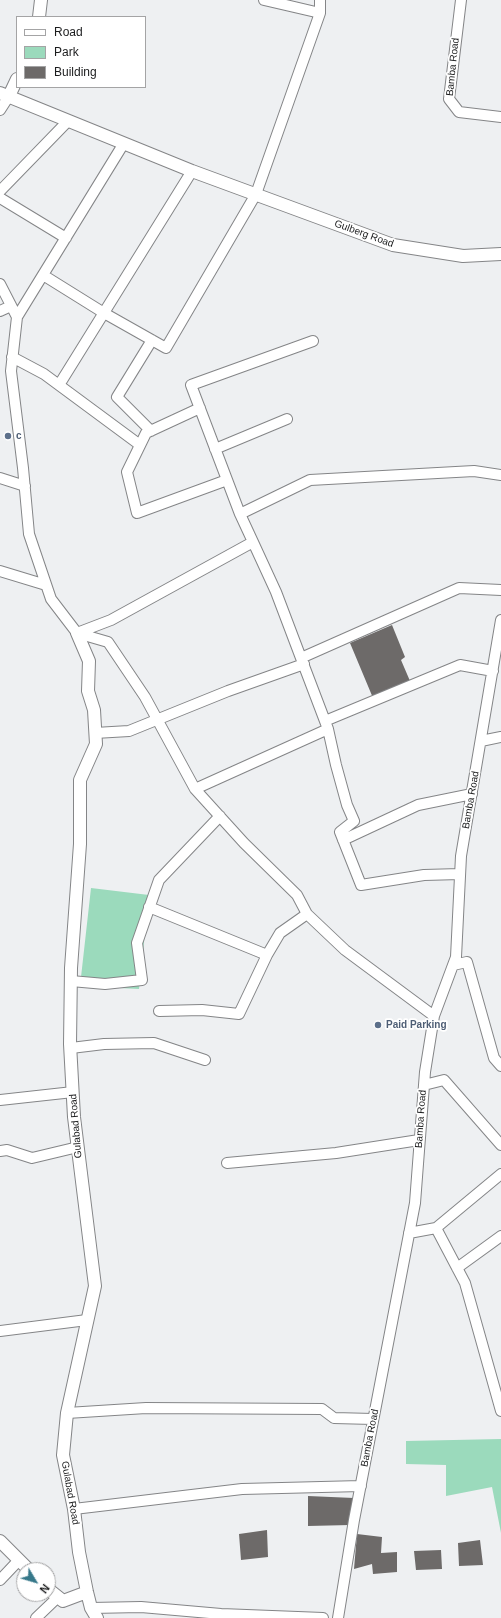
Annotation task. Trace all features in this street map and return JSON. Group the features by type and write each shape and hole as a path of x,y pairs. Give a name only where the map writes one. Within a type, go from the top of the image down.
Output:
{"street":[{"path":"39,16 41,0"},
{"path":"264,0 320,13"},
{"path":"43,275 104,313 166,348 256,194 320,13 320,0"},
{"name":"Bamba Road","path":"460,0 449,99 459,112 501,117"},
{"path":"0,110 5,94 16,80"},
{"name":"Gulberg Road","path":"5,94 192,171 393,246 463,256 501,254"},
{"path":"0,191 68,121"},
{"path":"124,143 17,317 11,371 25,486 29,534 46,585 51,599 77,633 108,642 141,690 195,789 244,843 297,895 307,914 345,950 434,1016"},
{"path":"60,385 192,171"},
{"path":"0,198 66,238"},
{"path":"0,284 17,317"},
{"path":"0,311 11,306"},
{"path":"151,431 117,397 152,340"},
{"path":"313,341 191,385 240,514 276,592 326,725 347,805 354,821 340,832 361,885 424,875 460,874"},
{"path":"12,357 44,374 140,445"},
{"path":"200,408 146,433 127,472 137,513 227,480"},
{"path":"215,449 287,419"},
{"path":"240,514 310,480 474,471 501,475"},
{"path":"0,478 25,486"},
{"path":"77,633 111,620 253,542"},
{"path":"0,571 46,585"},
{"path":"95,733 129,730 158,719 302,661 459,588 501,590"},
{"name":"Bamba Road","path":"338,1618 373,1419 415,1203 424,1086 434,1016 456,957 461,856 501,620"},
{"name":"Gulabad Road","path":"77,633 88,661 88,691 94,710 96,744 80,780 80,844 70,981 71,1048 78,1147 95,1286 67,1413 63,1455 74,1509 79,1552 87,1592 94,1613"},
{"path":"195,789 326,725 460,665 493,671"},
{"path":"481,741 501,737"},
{"path":"343,840 418,805 472,794"},
{"path":"70,981 105,984 142,980 138,943 159,880 220,816"},
{"path":"149,908 267,955"},
{"path":"159,1010 202,1010 239,1014 267,955 280,934 307,914"},
{"path":"453,964 467,962 494,1058 501,1066"},
{"path":"71,1048 104,1044 154,1043 205,1060"},
{"path":"424,1086 444,1080 501,1145"},
{"path":"0,1100 73,1092"},
{"path":"227,1163 336,1153 419,1140"},
{"path":"0,1151 7,1150 32,1158 78,1147"},
{"path":"409,1233 436,1228 501,1174"},
{"path":"436,1228 465,1283 497,1376 501,1411"},
{"path":"457,1268 501,1236"},
{"path":"0,1331 87,1320"},
{"path":"67,1413 146,1408 237,1407 322,1409 334,1418 373,1419"},
{"path":"74,1509 242,1489 361,1486"},
{"path":"0,1541 19,1560 0,1580"},
{"path":"56,1595 64,1601 87,1592"},
{"path":"36,1618 47,1602"},
{"path":"94,1613 141,1607 221,1614 324,1618"}],"green space":[{"path":"91,888 149,895 139,989 80,986"},
{"path":"501,1439 501,1533 492,1487 446,1496 446,1465 406,1464 406,1441"}],"building":[{"path":"392,625 405,657 401,660 410,681 373,698 350,643"},
{"path":"308,1496 354,1498 350,1525 308,1526"},
{"path":"267,1530 268,1557 241,1560 239,1534"},
{"path":"357,1534 382,1537 381,1553 397,1552 397,1572 373,1574 372,1564 354,1569"},
{"path":"480,1540 483,1565 459,1566 458,1543"},
{"path":"441,1550 442,1569 416,1570 414,1551"}],"place":[{"name":"c","path":"8,436"},
{"name":"Paid Parking","path":"378,1025"}]}
